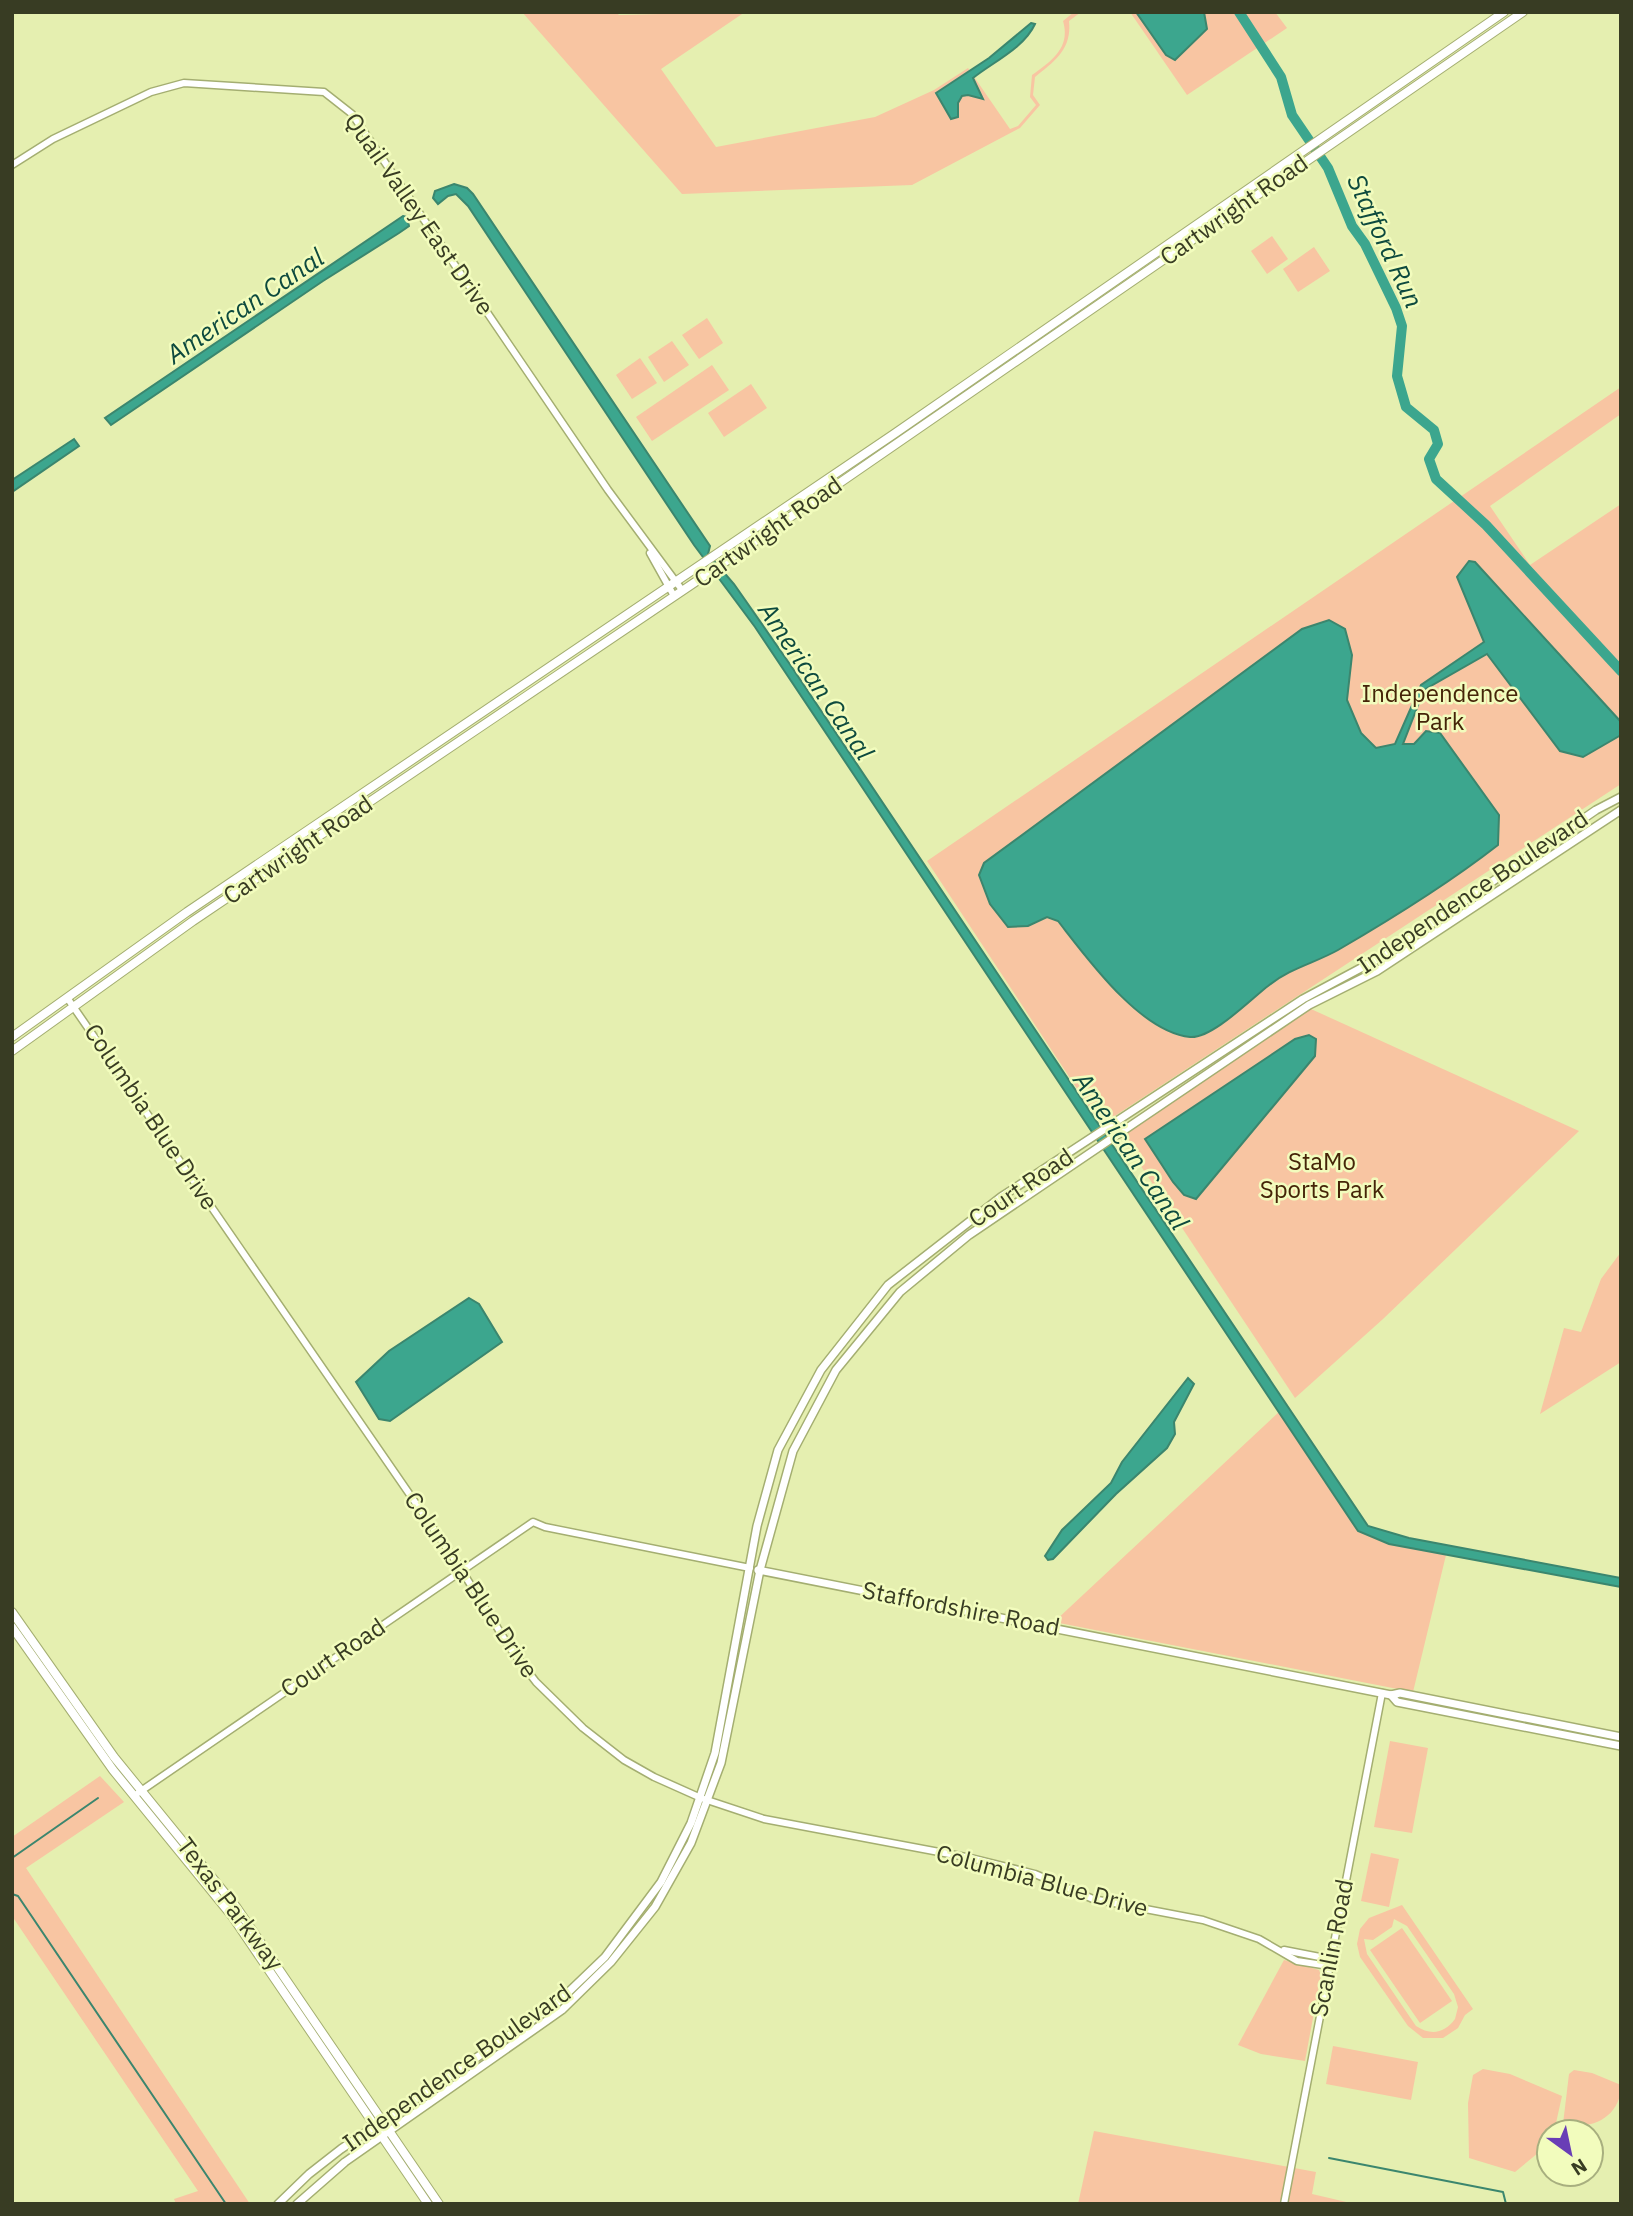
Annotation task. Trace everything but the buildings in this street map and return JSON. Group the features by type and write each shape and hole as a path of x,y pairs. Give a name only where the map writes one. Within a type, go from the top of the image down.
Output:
{"main road":[{"name":"Cartwright Road","path":"1336,135 1504,12"},
{"name":"Cartwright Road","path":"12,1037 321,820 1336,135 1523,12"},
{"name":"Cartwright Road","path":"12,1051 193,921 722,564 1293,164"},
{"path":"598,634 603,643"},
{"name":"Independence Boulevard","path":"1324,987 1389,953 1621,797"},
{"name":"Independence Boulevard","path":"1329,995 1411,949 1621,810"},
{"path":"321,820 328,829"},
{"path":"1555,839 1561,848"},
{"name":"Court Road","path":"790,1459 833,1375 900,1292 940,1257 1112,1138 1124,1124 1324,987"},
{"name":"Court Road","path":"1168,1095 1329,995"},
{"name":"Court Road","path":"778,1450 821,1370 888,1284 1001,1197 1108,1129 1124,1124"},
{"path":"847,1334 858,1341"},
{"name":"Independence Boulevard","path":"729,1705 757,1526 778,1450"},
{"name":"Independence Boulevard","path":"278,2204 309,2174 379,2123 538,2018 635,1935 664,1884 705,1799 760,1570 790,1459"},
{"name":"Staffordshire Road","path":"750,1568 1391,1695 1399,1693 1621,1737"},
{"name":"Texas Parkway","path":"12,1612 137,1793 227,1909 379,2123"},
{"name":"Texas Parkway","path":"12,1627 77,1722 237,1908 307,2010 428,2204"},
{"name":"Staffordshire Road","path":"1391,1695 1397,1702 1621,1746"},
{"name":"Independence Boulevard","path":"297,2204 339,2168 562,2010 608,1959"},
{"path":"291,2001 307,2010"},
{"path":"452,2076 460,2081"},
{"name":"Texas Parkway","path":"386,2134 439,2204"}],"street":[{"name":"Quail Valley East Drive","path":"12,165 53,139 169,86 198,82 324,92 352,114 648,548 682,590"},
{"name":"Quail Valley East Drive","path":"648,548 674,596"},
{"name":"Columbia Blue Drive","path":"68,999 461,1571 526,1671 583,1728 624,1760 705,1799 764,1819 971,1857 1035,1874 1093,1899 1203,1920 1281,1950 1330,1963"},
{"name":"Court Road","path":"137,1793 533,1522"},
{"name":"Staffordshire Road","path":"533,1522 545,1527 750,1568"},
{"name":"Scanlin Road","path":"1284,2204 1382,1693"}],"green space":[{"path":"522,12 616,12 619,15 745,12 661,69 716,147 875,117 934,90 968,68 1010,129 1018,126 1036,105 1030,97 1032,75 1058,53 1064,39 1063,21 1074,12 1081,12 1069,21 1068,39 1061,54 1035,77 1033,95 1040,105 1020,128 912,185 682,194"},
{"path":"1130,12 1275,12 1287,28 1187,95"},
{"path":"1272,236 1288,259 1267,274 1251,251"},
{"path":"1314,247 1330,271 1298,292 1283,269"},
{"path":"707,318 723,343 699,359 682,335"},
{"path":"672,341 689,365 664,382 648,357"},
{"path":"640,358 657,383 632,399 616,375"},
{"path":"712,365 729,390 652,441 636,417"},
{"path":"751,384 767,408 724,437 708,413"},
{"name":"Independence Park","path":"1621,387 1621,414 1490,506 1530,565 1621,504 1621,784 1101,1125 927,861"},
{"name":"StaMo Sports Park","path":"1311,1009 1579,1131 1383,1319 1295,1398 1121,1136"},
{"path":"1621,1252 1621,1362 1540,1414 1564,1328 1581,1332 1601,1279"},
{"path":"1280,1411 1358,1531 1389,1544 1446,1555 1413,1692 1054,1622"},
{"path":"1390,1741 1428,1748 1412,1833 1374,1827"},
{"path":"100,1776 124,1802 26,1868 250,2204 176,2204 174,2199 198,2191 12,1916 12,1837"},
{"path":"1371,1853 1399,1859 1389,1907 1361,1901"},
{"path":"1402,1905 1473,2009 1465,2015 1458,2028 1443,2038 1423,2038 1408,2026 1360,1957 1357,1944 1360,1929 1369,1918","holes":["1394,1919 1407,1926 1454,1994 1458,2007 1451,2024 1437,2032 1416,2026 1367,1954 1364,1939 1373,1940 1392,1927"]},
{"path":"1402,1928 1452,2001 1420,2023 1370,1950"},
{"path":"1284,1960 1319,1970 1321,1975 1305,2061 1261,2054 1238,2045"},
{"path":"1333,2046 1418,2062 1411,2100 1326,2084"},
{"path":"1483,2069 1510,2074 1562,2096 1557,2118 1535,2118 1535,2156 1515,2172 1469,2158 1468,2103 1473,2075"},
{"path":"1574,2070 1592,2073 1621,2085 1616,2106 1603,2118 1564,2118 1569,2074"},
{"path":"1094,2131 1316,2172 1312,2194 1355,2204 1078,2204"}],"water":[{"path":"1136,12 1204,12 1207,29 1175,60 1166,55"},
{"path":"1031,23 1035,24 1023,40 973,78 983,99 962,96 958,103 958,117 951,119 936,93 989,58"},
{"name":"American Canal","path":"454,184 467,188 473,194 710,546 708,554 734,584 789,663 1368,1526 1409,1538 1621,1578 1621,1587 1389,1544 1358,1531 755,627 694,545 468,206 456,194 448,196 438,204 433,198 435,191"},
{"name":"American Canal","path":"403,216 407,217 409,226 399,233 323,281 111,425 105,418"},
{"path":"74,439 79,446 12,492 12,480"},
{"path":"1469,561 1475,562 1621,722 1621,735 1583,757 1560,751 1487,654 1424,690 1403,744 1414,744 1426,731 1440,733 1499,815 1498,845 1460,873 1338,950 1276,980 1209,1032 1190,1037 1171,1032 1134,1008 1099,973 1058,921 1047,917 1028,926 1008,927 990,904 979,875 984,863 1302,629 1329,620 1345,629 1352,655 1347,700 1361,733 1376,748 1395,744 1421,685 1484,642 1457,577"},
{"path":"1309,1035 1316,1039 1315,1056 1196,1199 1184,1195 1145,1139 1295,1039"},
{"path":"469,1298 479,1304 502,1342 390,1421 379,1419 356,1382 389,1351"},
{"path":"1188,1378 1194,1384 1174,1422 1175,1434 1167,1448 1116,1494 1053,1559 1048,1560 1045,1556 1062,1530 1111,1483 1122,1462"}],"waterway":[{"name":"Stafford Run","path":"1239,12 1281,77 1292,115 1328,168 1352,226 1365,244 1396,308 1402,326 1397,376 1406,407 1434,430 1438,444 1429,459 1436,479 1486,525 1621,671"},
{"path":"12,1858 98,1798"},
{"path":"12,1894 18,1896 226,2204"},
{"path":"1329,2158 1503,2192 1506,2204"}]}
